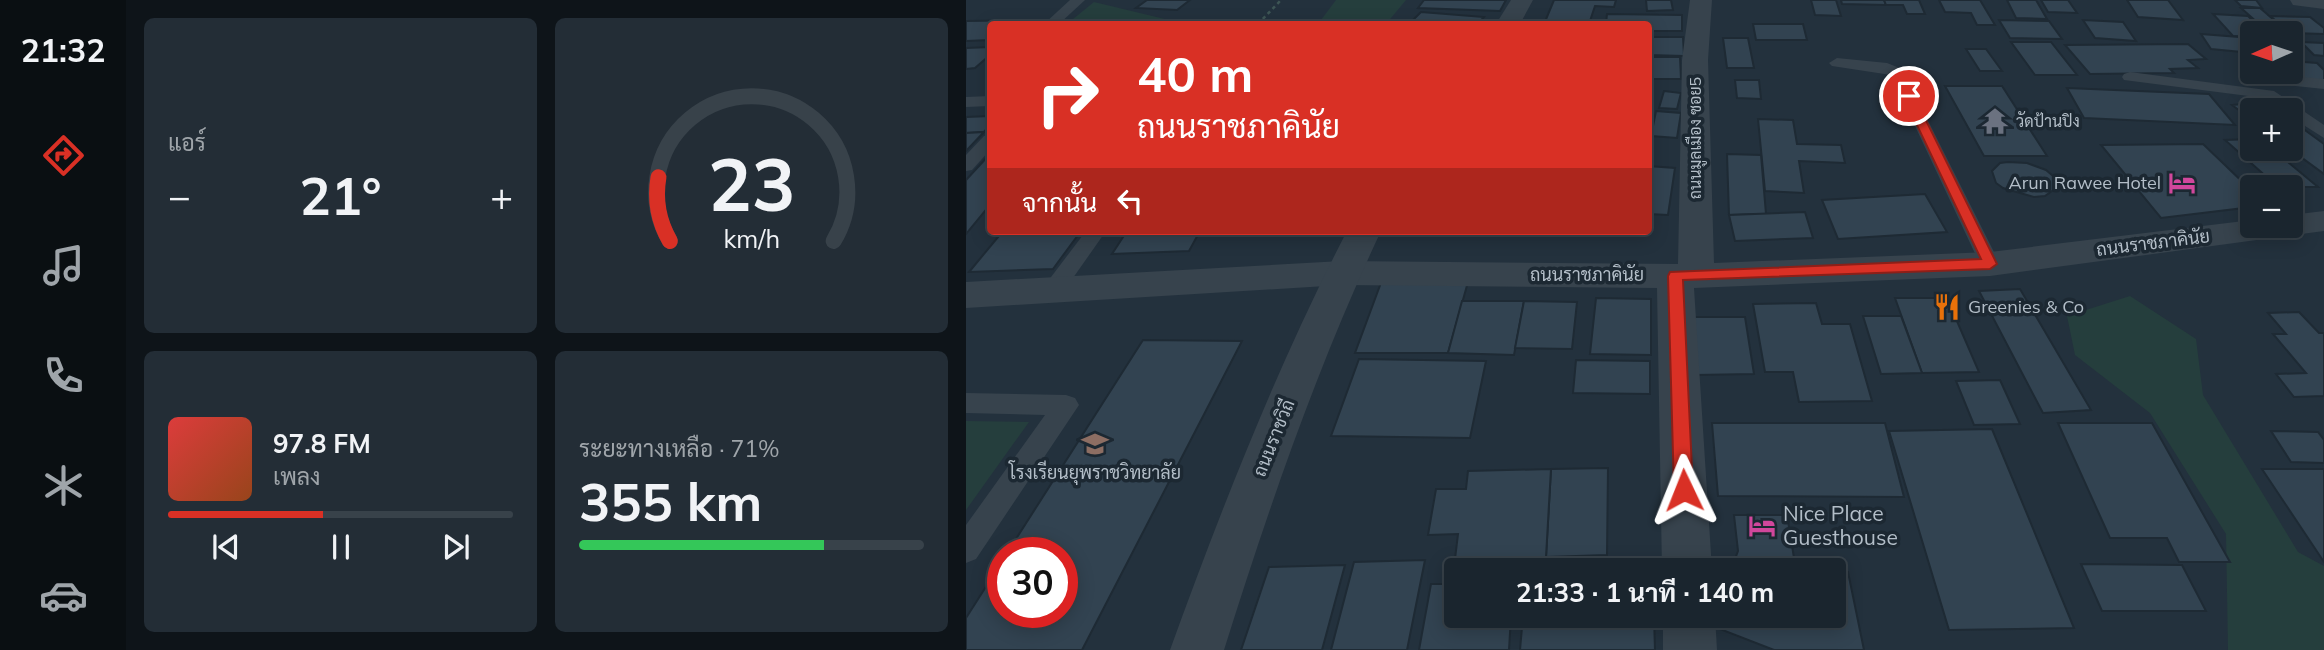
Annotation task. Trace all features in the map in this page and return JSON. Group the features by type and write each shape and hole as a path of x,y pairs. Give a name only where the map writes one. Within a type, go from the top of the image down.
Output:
{"street":[{"path":"1509,21 1522,0"},
{"name":"ถนนมูลเมือง ซอย5","path":"1687,558 1686,276 1695,60 1701,0"},
{"path":"2301,0 2324,2"},
{"name":"ถนนราชภาคินัย","path":"2303,224 2324,221"},
{"name":"ถนนราชภาคินัย","path":"966,295 1342,273 1686,276 1990,264 2240,232"},
{"name":"ถนนราชวิถี","path":"1197,650 1247,504 1342,273 1362,235"},
{"path":"1689,628 1690,650"}],"lane":[{"path":"1054,21 1079,0"},
{"path":"1837,63 1887,68 1898,72 1990,264"},
{"path":"2324,84 2245,76 2324,133"},
{"path":"2130,77 2268,94"},
{"path":"966,102 987,101"},
{"path":"966,166 987,143"},
{"path":"1053,290 1093,235"},
{"path":"966,403 1066,405 966,549"}],"path":[{"path":"1261,21 1281,0"}],"green space":[{"path":"1336,0 1406,0 1388,21 1320,21"},
{"path":"1094,2 1173,21 1071,21"},
{"path":"2130,296 2196,339 2203,395 2298,552 2324,566 2324,650 2228,650 2226,534 2150,413 2075,355 2067,316"},
{"path":"966,421 1029,422 966,510"}],"building":[{"path":"1147,0 1190,0 1177,10 1136,8"},
{"path":"1424,0 1506,0 1500,11 1418,8"},
{"path":"1554,0 1616,0 1614,7 1595,6 1590,21 1545,21"},
{"path":"1646,0 1671,0 1673,10 1647,11"},
{"path":"1811,0 1836,0 1841,16 1815,15"},
{"path":"1841,0 1884,0 1886,5 1842,4"},
{"path":"1884,0 1919,0 1925,14 1907,14 1903,5 1886,5"},
{"path":"1939,0 1980,0 1995,25 1977,25 1971,13 1945,12"},
{"path":"2007,0 2036,0 2047,19 2016,18"},
{"path":"2041,0 2068,0 2077,13 2048,12"},
{"path":"2127,0 2168,0 2183,20 2138,17"},
{"path":"2235,0 2256,0 2262,8 2241,6"},
{"path":"2241,8 2260,8 2275,21 2256,21"},
{"path":"1421,12 1484,17 1481,21 1412,21"},
{"path":"1607,14 1682,15 1682,31 1652,31 1652,21 1606,21"},
{"path":"2213,14 2248,16 2253,21 2240,21 2240,36 2233,36"},
{"path":"2270,16 2310,17 2324,28 2324,34 2303,33 2303,21 2276,21"},
{"path":"1030,20 987,21 987,40 966,41 966,21"},
{"path":"1999,20 2049,21 2062,39 2010,38"},
{"path":"2083,20 2123,22 2136,41 2095,38"},
{"path":"1753,24 1803,24 1807,40 1756,40"},
{"path":"2201,34 2240,37 2240,52 2211,49"},
{"path":"1652,37 1683,37 1684,56 1652,55"},
{"path":"1723,38 1748,38 1754,68 1727,68"},
{"path":"2011,42 2051,42 2077,75 2035,75"},
{"path":"2303,42 2324,43 2324,56 2314,55"},
{"path":"2188,44 2206,59 2188,60 2198,68 2170,69 2174,73 2090,74 2065,45"},
{"path":"987,47 987,58 975,68 966,69 966,48"},
{"path":"1966,49 1986,49 2002,71 1980,71"},
{"path":"1652,57 1680,57 1681,79 1652,79"},
{"path":"2303,62 2317,63 2324,70 2324,82 2303,80"},
{"path":"1735,80 1759,80 1761,99 1737,98"},
{"name":"วัดป้านปิง","path":"1945,86 2002,86 2047,156 1984,156"},
{"path":"2067,88 2209,94 2235,125 2084,118"},
{"path":"1664,91 1681,93 1677,109 1659,108"},
{"path":"1656,111 1681,113 1677,138 1652,136"},
{"path":"987,116 987,128 984,132 966,133 966,117"},
{"path":"1758,119 1793,120 1797,144 1841,145 1845,163 1799,161 1804,193 1765,191"},
{"path":"2303,129 2324,144 2324,174 2303,159"},
{"path":"984,132 966,151 966,133"},
{"path":"2240,139 2240,153 2225,140"},
{"path":"2203,144 2240,179 2240,208 2161,218 2101,145"},
{"path":"1727,154 1761,155 1766,214 1729,215"},
{"path":"987,157 987,209 966,234 966,180"},
{"path":"2249,161 2287,161 2318,187 2303,187 2303,175 2264,175"},
{"path":"2000,163 2027,163 2046,170 2053,176 2056,188 2045,196 2034,197 2003,188 1996,183 1992,171"},
{"path":"1652,166 1675,168 1668,215 1652,214"},
{"path":"1925,194 1947,232 1838,239 1822,200"},
{"path":"1805,212 1813,238 1735,241 1729,215"},
{"path":"1000,235 1078,235 1053,269 969,272"},
{"path":"1124,235 1198,235 1189,251 1112,254"},
{"path":"1382,280 1468,282 1448,353 1355,353"},
{"path":"2020,289 2091,410 2043,413 1979,291"},
{"path":"1596,298 1651,299 1651,355 1590,354"},
{"path":"1895,298 1947,298 1979,372 1922,373"},
{"path":"1462,301 1524,301 1514,355 1448,353"},
{"path":"1524,301 1577,302 1572,349 1515,348"},
{"path":"1816,303 1822,324 1850,324 1872,401 1799,402 1793,372 1765,372 1753,304"},
{"path":"2299,312 2319,333 2324,333 2324,396 2294,397 2276,374 2306,373 2273,334 2286,334 2268,313"},
{"path":"1863,316 1901,316 1922,373 1881,374"},
{"path":"1690,317 1745,317 1754,374 1695,375"},
{"path":"1143,340 1242,341 1082,650 966,650 966,618 987,585 987,628 1078,628 1078,537 1017,537"},
{"path":"1359,359 1486,361 1470,438 1331,436"},
{"path":"1576,360 1650,361 1650,394 1573,393"},
{"path":"2000,380 2020,424 1974,425 1956,381"},
{"path":"1712,423 1885,423 1904,497 1718,496"},
{"path":"2058,423 2152,423 2230,562 2179,562 2167,538 2110,538"},
{"path":"1992,429 2074,628 1949,630 1889,431"},
{"path":"2271,431 2318,432 2324,440 2324,463 2291,462"},
{"path":"1608,468 1607,555 1546,557 1551,469"},
{"path":"1551,469 1546,557 1455,558 1458,534 1428,535 1436,489 1466,489 1468,471"},
{"path":"2262,469 2324,469 2324,562"},
{"path":"1734,515 1787,515 1794,558 1735,558 1738,551"},
{"path":"1425,560 1407,650 1331,650 1354,562"},
{"path":"2081,564 2182,565 2206,611 2102,611"},
{"path":"1345,565 1322,650 1241,650 1269,567"},
{"path":"1848,572 1864,650 1774,650 1717,628 1846,628"},
{"path":"1431,584 1444,584 1444,628 1510,628 1509,650 1419,650"},
{"path":"1522,628 1654,628 1655,650 1520,650"}],"place":[{"name":"วัดป้านปิง","path":"1995,121"},
{"name":"Arun Rawee Hotel","path":"2182,183"},
{"name":"Greenies & Co","path":"1947,307"},
{"name":"โรงเรียนยุพราชวิทยาลัย","path":"1095,444"},
{"name":"Nice Place Guesthouse","path":"1762,526"}],"route":[{"path":"1684,490 1675,276 1990,264 1909,96"}]}
